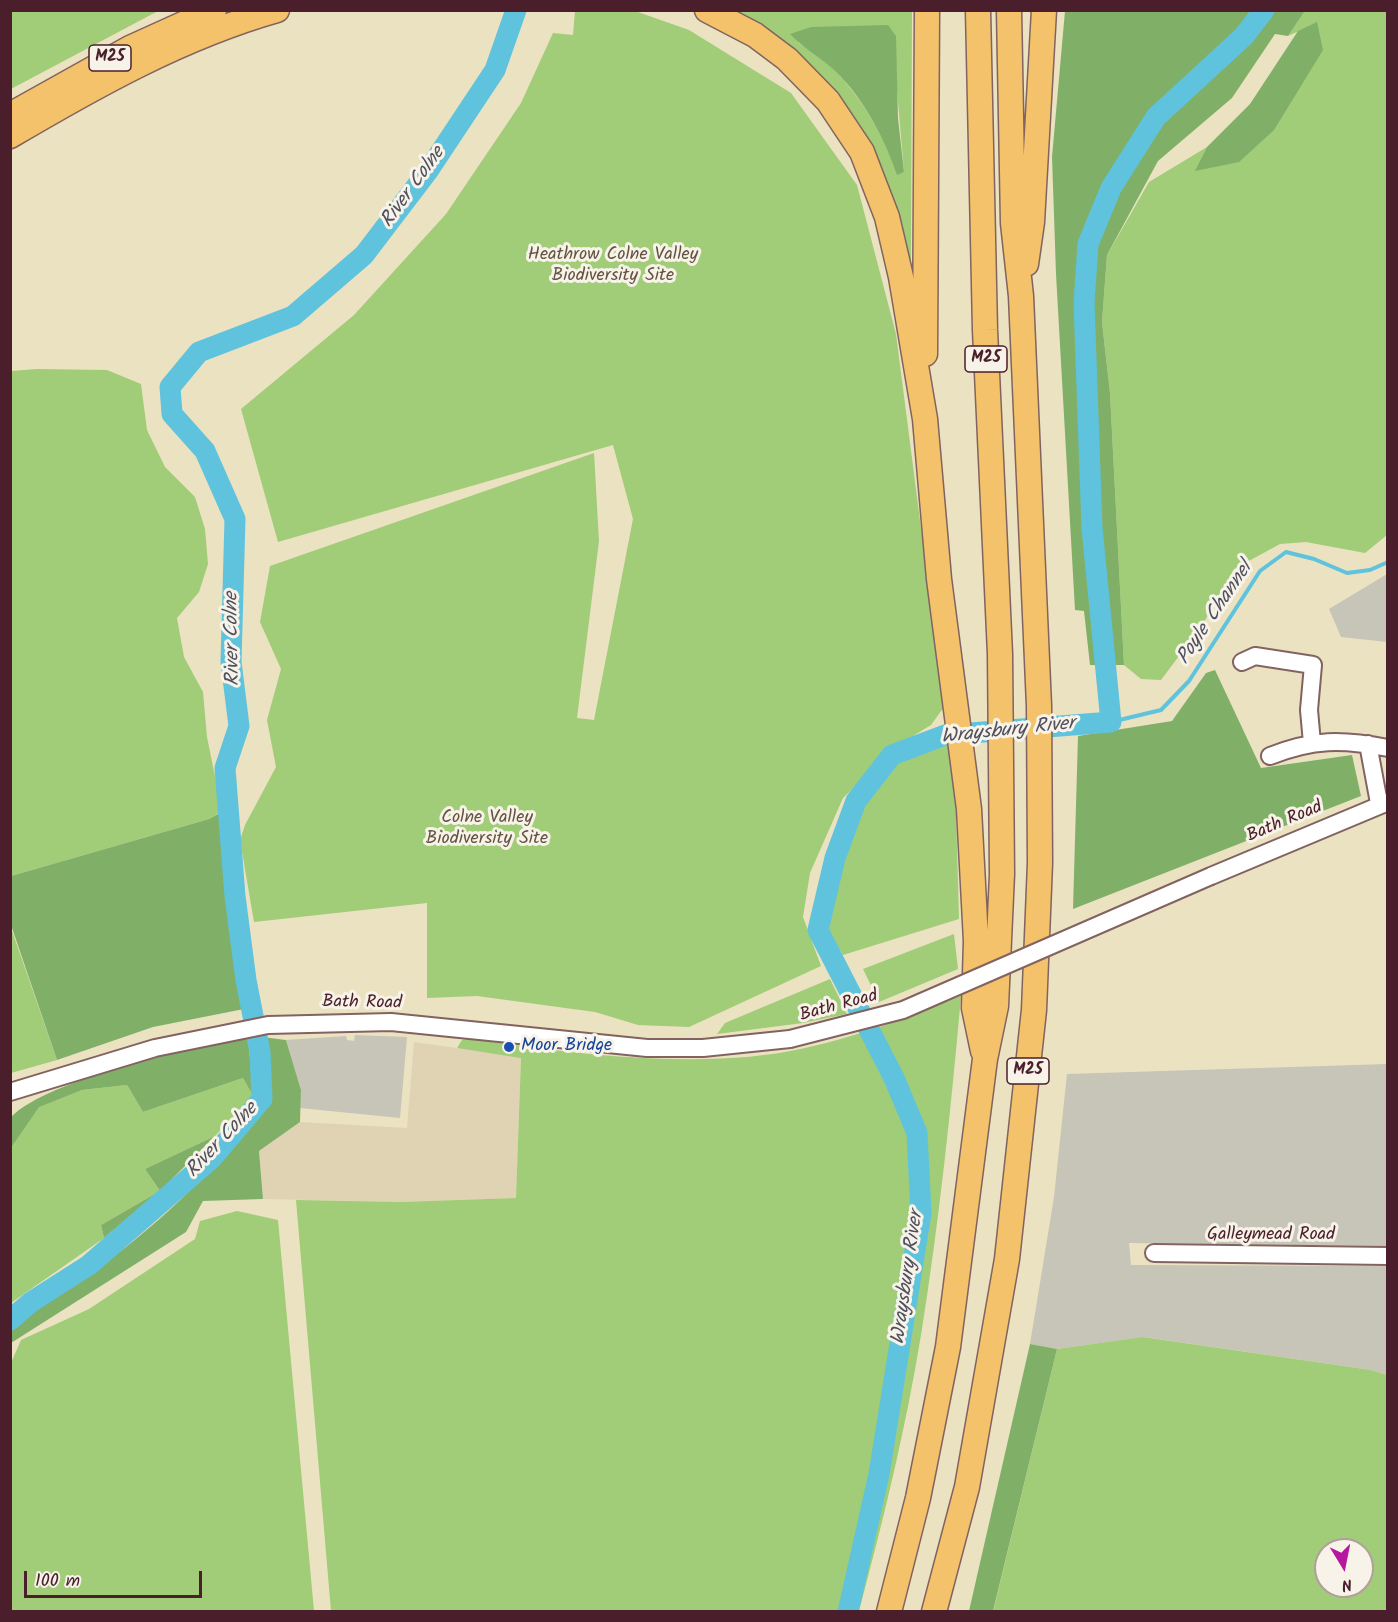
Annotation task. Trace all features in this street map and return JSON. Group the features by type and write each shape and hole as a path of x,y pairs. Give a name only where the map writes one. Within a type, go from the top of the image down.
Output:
{"highway":[{"name":"M25","path":"10,115 130,48 214,10"},
{"name":"M25","path":"10,136 141,63 208,34 277,10"},
{"name":"M25","path":"707,10 754,35 787,59 828,100 862,152 887,217 901,277 925,419 939,579 954,710 963,762 973,874 974,1008 985,1059"},
{"name":"M25","path":"925,419 927,10"},
{"name":"M25","path":"889,1611 918,1498 948,1347 985,1059 996,1006 1002,874 1001,706 984,319 978,10"},
{"name":"M25","path":"934,1611 968,1487 1009,1248 1034,1010 1040,863 1039,706 1021,296 1013,223 1009,10"},
{"name":"M25","path":"1021,296 1032,222 1044,10"}],"street":[{"path":"1242,662 1255,656 1312,663 1314,668 1309,710 1312,743"},
{"path":"1270,756 1312,743 1350,741 1388,748"},
{"name":"Bath Road","path":"30,1087 154,1048 247,1027 268,1025 391,1023 586,1044 647,1048 703,1048 790,1039 903,1010 1383,803 1368,744"},
{"path":"10,1092 30,1087"},
{"path":"10,1099 30,1087"},
{"name":"Galleymead Road","path":"1154,1253 1388,1256"}],"shaded area":[{"path":"1387,574 1387,642 1341,637 1329,609"},
{"path":"355,1035 407,1037 400,1118 300,1108 301,1090 286,1040 346,1036 347,1040 354,1041"},
{"path":"414,1042 521,1057 516,1198 401,1202 263,1199 259,1151 300,1122 407,1128"},
{"path":"1387,1064 1387,1246 1129,1243 1131,1265 1387,1266 1387,1375 1371,1370 1144,1337 1057,1349 1030,1344 1054,1197 1067,1074"}],"green space":[{"path":"11,10 158,10 158,11 11,89"},
{"path":"575,11 635,11 689,30 791,93 857,185 896,334 944,707 931,725 895,747 843,798 810,873 803,917 821,966 689,1027 638,1025 595,1012 477,996 427,998 427,903 254,922 240,840 245,825 276,767 267,720 281,669 260,622 270,566 594,453 599,541 577,718 594,720 633,519 613,445 278,542 241,409 354,315 446,214 521,103 553,33 573,35"},
{"path":"730,11 912,11 911,262 876,158 864,133 849,111 832,91 794,57","holes":["797,42 896,78 904,172 897,174 881,136 859,99 831,67 815,53"]},
{"path":"1065,11 1305,11 1288,36 1275,34 1232,98 1158,161 1107,255 1102,322 1110,393 1124,665 1090,665 1084,611 1075,610 1056,274 1052,157"},
{"path":"1305,11 1387,11 1387,535 1365,553 1306,542 1280,544 1234,569 1203,624 1161,680 1141,679 1124,665 1110,393 1102,322 1107,255 1149,182 1207,147 1196,171 1317,23 1288,36"},
{"path":"1317,22 1323,50 1274,130 1239,162 1195,171 1207,147 1250,104 1298,31"},
{"path":"888,25 896,36 898,118 904,172 897,175 879,133 856,94 831,67 790,34 811,27"},
{"path":"107,370 141,384 147,430 165,467 195,497 205,529 208,564 199,592 177,618 184,657 203,692 207,737 222,811 209,819 11,876 11,371"},
{"path":"1215,670 1261,768 1352,755 1361,796 1073,909 1078,736 1172,721 1206,673"},
{"path":"948,744 956,812 959,919 843,955 826,928 836,870 861,802 899,760"},
{"path":"218,814 224,814 227,897 244,1009 153,1027 57,1060 11,925 11,876 209,819"},
{"path":"10,925 57,1060 11,1073 10,1073"},
{"path":"954,934 958,969 879,1002 863,969"},
{"path":"830,979 847,1014 803,1023 717,1034 725,1023"},
{"path":"961,996 944,1166 921,1335 893,1474 859,1611 331,1611 296,1200 401,1202 516,1198 521,1058 457,1048 462,1040 469,1038 550,1050 637,1058 725,1058 766,1055 805,1048 865,1032"},
{"path":"248,1034 253,1096 243,1078 143,1112 127,1085 82,1090 39,1107 11,1148 11,1117 30,1103 56,1090 123,1067"},
{"path":"262,1037 286,1040 301,1090 300,1122 259,1151 263,1199 203,1201 186,1232 11,1343 11,1328 98,1268 146,1231 203,1178 255,1121 271,1101"},
{"path":"243,1078 253,1096 215,1136 145,1169 160,1191 101,1225 104,1238 11,1303 11,1148 39,1106 82,1090 127,1085 143,1112"},
{"path":"215,1136 160,1191 145,1169"},
{"path":"160,1191 104,1238 101,1225"},
{"path":"237,1211 278,1220 314,1611 11,1611 10,1365 21,1340 89,1309 195,1239 200,1221"},
{"path":"1143,1337 1371,1370 1387,1375 1387,1611 993,1612 1057,1349"},
{"path":"1030,1344 1057,1349 993,1611 969,1611"}],"waterway":[{"name":"River Colne","path":"10,1320 31,1302 89,1265 212,1158 262,1099 260,1052 246,980 235,896 225,768 239,726 231,662 235,519 205,451 172,414 170,387 199,352 293,316 364,255 428,171 495,70 516,10"},
{"name":"Wraysbury River","path":"848,1612 879,1474 921,1213 917,1133 894,1078 818,930 835,858 856,801 892,755 945,735 1111,722 1092,528 1084,303 1088,244 1111,188 1156,117 1244,36 1264,10"},
{"name":"Poyle Channel","path":"1111,722 1161,710 1189,681 1260,571 1286,552 1314,559 1347,573 1370,570 1388,562"}],"place":[{"name":"Moor Bridge","path":"509,1047"}],"park label":[{"name":"Heathrow Colne Valley Biodiversity Site","path":"613,266"},
{"name":"Colne Valley Biodiversity Site","path":"487,829"}]}
